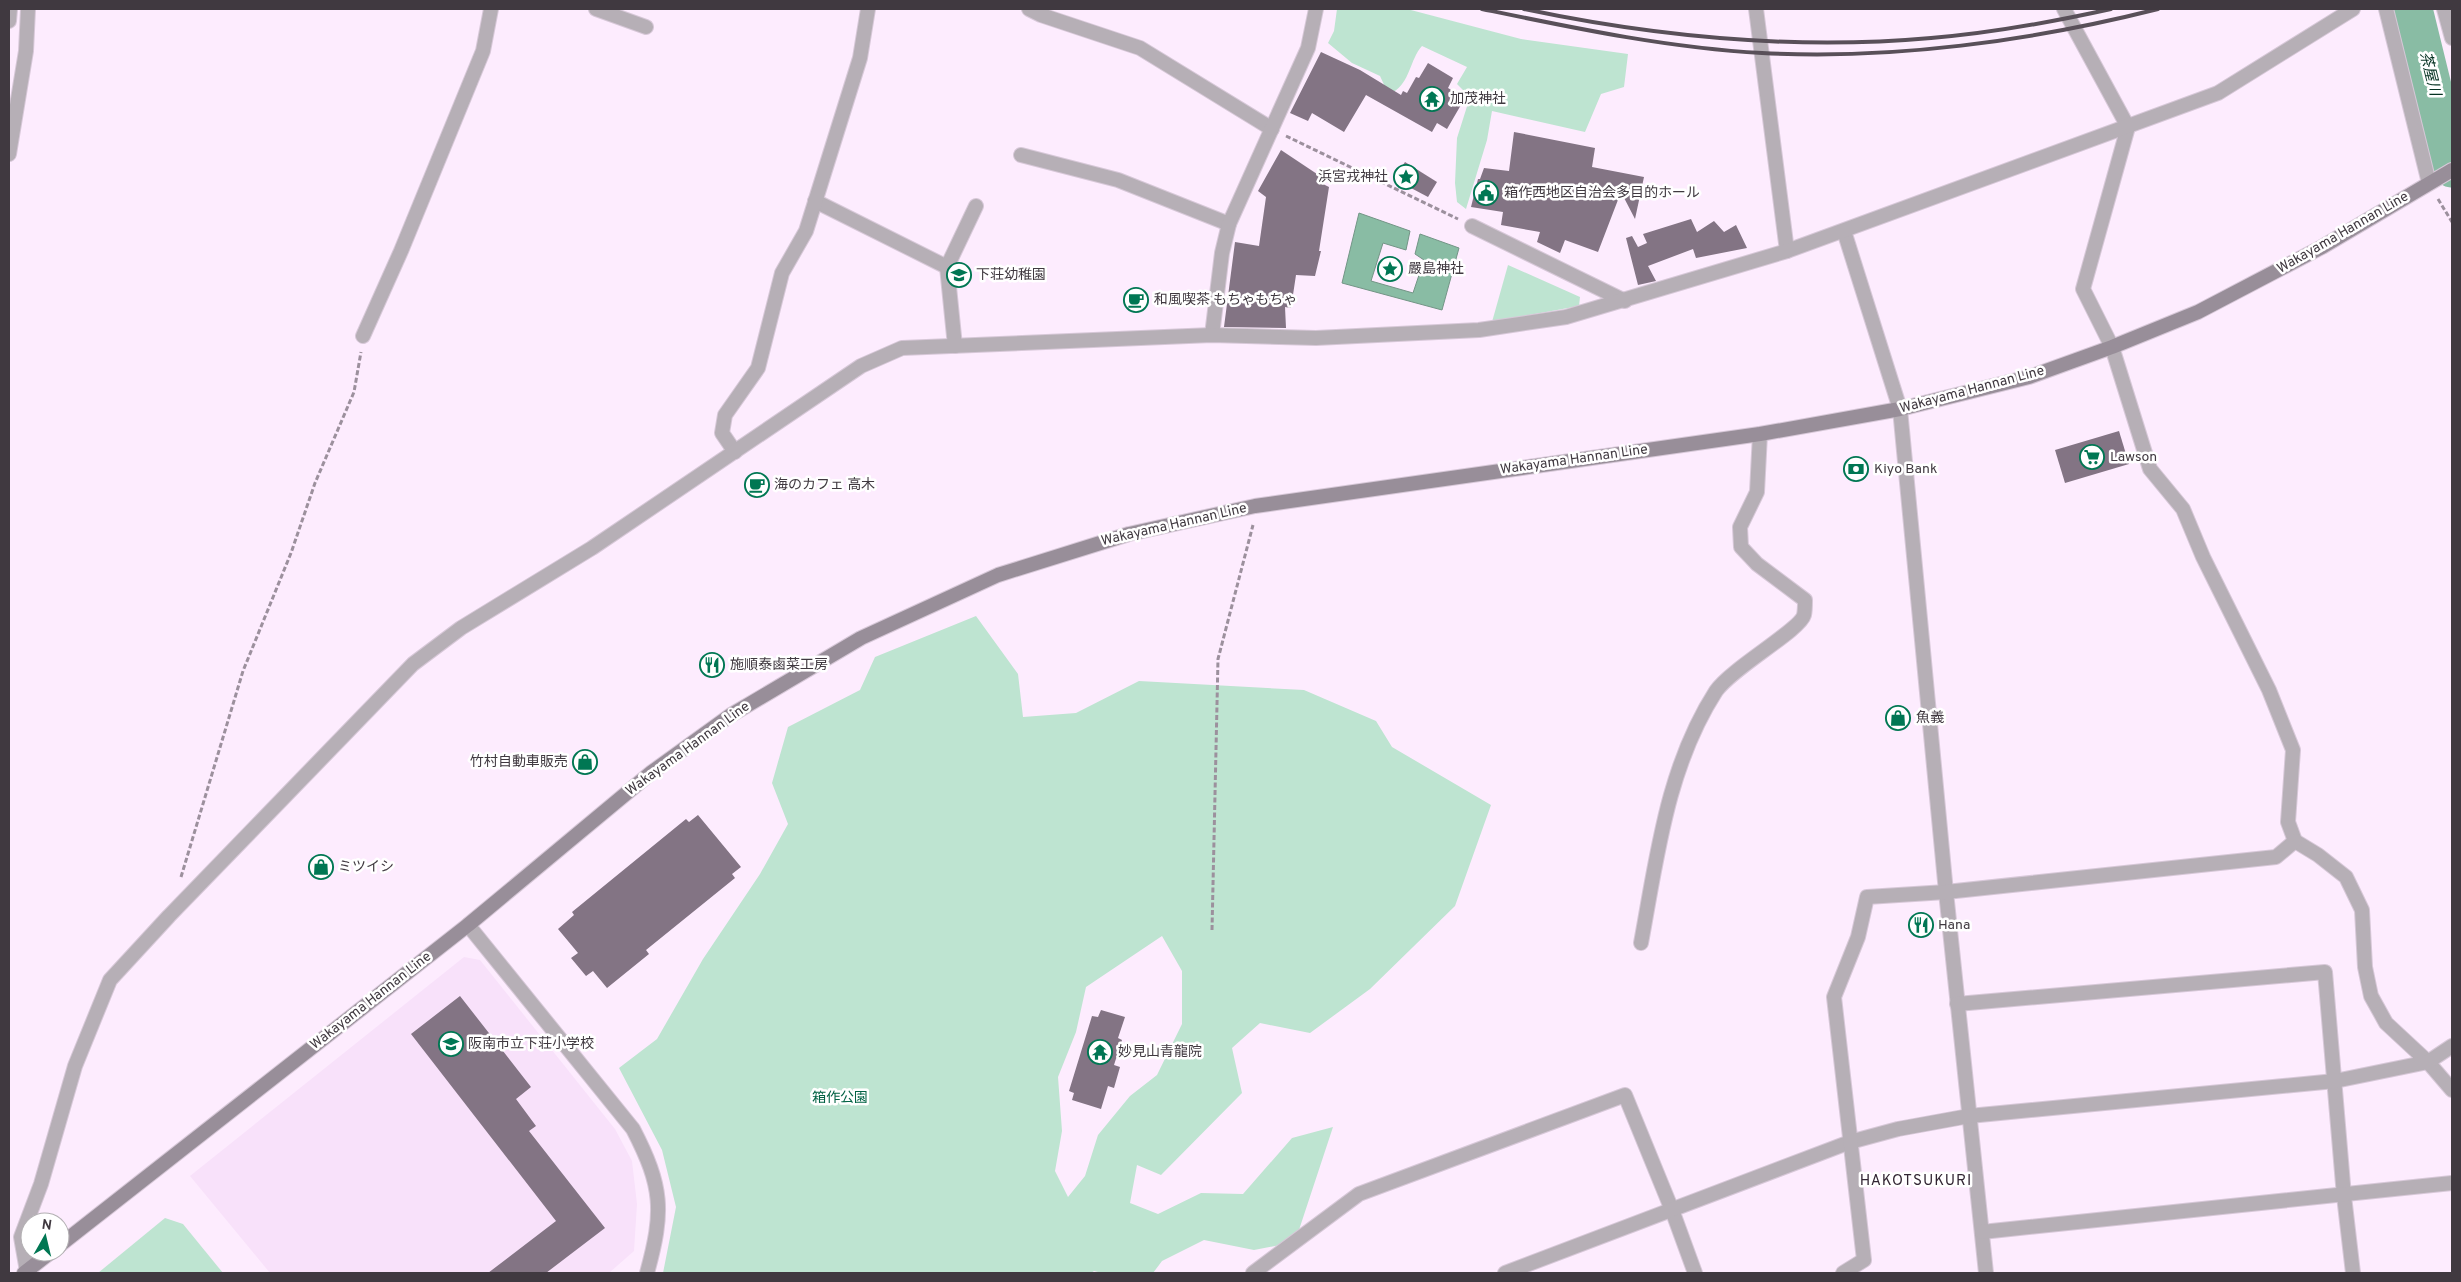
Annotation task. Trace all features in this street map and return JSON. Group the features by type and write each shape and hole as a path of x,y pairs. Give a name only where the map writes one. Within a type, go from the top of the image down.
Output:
{"main road":[{"name":"Wakayama Hannan Line","path":"70,1237 468,925 652,772 731,715 861,638 998,575 1129,534 1256,506 1760,434 1900,409 2029,377 2112,347 2198,312 2322,247 2452,170"},
{"path":"26,1272 38,1262"}],"street":[{"path":"9,21 10,9"},
{"path":"9,154 26,50 28,9"},
{"path":"363,336 401,251 483,51 491,9"},
{"path":"596,9 646,27"},
{"path":"735,452 722,433 724,415 758,368 782,273 806,231 860,58 868,9"},
{"path":"1029,9 1041,15 1140,48 1272,129"},
{"path":"1212,335 1222,253 1229,224 1308,48 1316,9"},
{"path":"1756,9 1786,251"},
{"path":"2064,9 2128,127 2083,289 2112,347 2150,469 2183,509 2203,557 2270,690 2293,750 2288,822 2295,841 2318,854 2346,878 2362,910 2364,967 2371,996 2386,1023 2428,1062 2452,1090"},
{"path":"26,1272 21,1236 41,1184 75,1066 110,980 169,916 413,664 461,628 592,548 861,366 902,348 1212,335 1316,338 1479,330 1566,317 1844,232 2218,93 2353,9"},
{"path":"2386,9 2429,184"},
{"path":"2444,9 2452,38"},
{"path":"1021,155 1118,180 1229,224"},
{"path":"815,201 947,266"},
{"path":"955,346 947,266 976,206"},
{"path":"1472,226 1625,300"},
{"path":"1844,232 1900,409 1946,892 1986,1273"},
{"path":"1641,943 1665,812 1697,722 1718,689 1740,666 1796,626 1804,616 1805,600 1758,564 1741,547 1740,527 1757,492 1760,434"},
{"path":"1844,1273 1864,1260 1834,997 1858,936 1867,897 1946,892 2276,857 2295,841"},
{"path":"468,925 633,1129 650,1162 660,1204 656,1241 647,1273"},
{"path":"1958,1004 2325,972 2344,1196 2353,1273"},
{"path":"1505,1273 1850,1142 1898,1129 1969,1116 2334,1081 2428,1062 2452,1046"},
{"path":"1253,1273 1359,1194 1625,1095 1672,1210 1695,1273"},
{"path":"1982,1232 2452,1184"}],"path":[{"path":"1272,129 1472,226"},
{"path":"2429,184 2452,222"},
{"path":"181,878 243,671 291,553 315,483 354,392 363,336"},
{"path":"1212,930 1218,659 1253,525"}],"shaded area":[{"path":"1359,213 1410,231 1406,250 1383,243 1371,281 1413,293 1424,260 1415,254 1420,234 1459,248 1442,310 1342,283"},
{"name":"阪南市立下荘小学校","path":"464,957 480,960 615,1129 632,1161 637,1204 634,1251 609,1273 270,1273 190,1176"}],"green space":[{"path":"1337,9 1407,9 1521,39 1628,54 1624,87 1601,94 1585,132 1492,111 1487,140 1466,209 1457,202 1455,183 1457,138 1470,97 1457,84 1467,67 1422,46 1399,88 1393,92 1386,89 1380,76 1352,63 1328,43 1334,31"},
{"path":"1508,265 1580,297 1579,306 1492,322"},
{"name":"箱作公園","path":"976,616 1018,674 1023,717 1076,713 1139,681 1304,690 1376,721 1392,747 1491,805 1455,906 1370,989 1310,1033 1260,1023 1232,1048 1242,1093 1161,1175 1137,1165 1130,1203 1158,1214 1201,1193 1243,1194 1292,1138 1333,1127 1295,1242 1254,1250 1204,1240 1162,1261 1153,1273 1102,1273 1094,1271 1091,1273 663,1273 676,1207 662,1150 619,1068 657,1039 703,959 760,874 788,824 772,783 788,727 860,690 875,657","holes":["1162,936 1182,971 1182,1024 1157,1075 1130,1096 1098,1135 1085,1176 1068,1197 1055,1171 1062,1131 1058,1077 1076,1032 1086,987"]},
{"path":"165,1218 183,1224 223,1273 98,1273"}],"building":[{"path":"1321,52 1360,70 1401,95 1403,91 1407,93 1416,77 1419,78 1428,63 1453,78 1448,88 1465,98 1447,129 1437,123 1432,132 1366,95 1344,132 1312,113 1308,121 1290,113"},
{"path":"1514,132 1595,148 1592,167 1644,177 1635,219 1621,192 1598,252 1565,240 1560,253 1537,242 1540,232 1501,225 1503,212 1471,207 1478,179 1480,179 1484,168 1509,171"},
{"path":"1281,150 1320,176 1317,181 1329,187 1319,251 1321,251 1315,276 1296,275 1291,308 1285,307 1286,328 1224,327 1235,242 1259,246 1266,197 1258,191"},
{"path":"1405,162 1437,182 1428,197 1394,179"},
{"path":"1691,219 1697,232 1714,221 1724,232 1736,225 1747,248 1696,258 1693,249 1648,266 1656,281 1638,285 1626,238 1632,236 1638,247 1647,243 1643,234"},
{"name":"Lawson","path":"2119,431 2129,464 2065,483 2055,450"},
{"path":"698,815 741,867 732,874 735,878 646,950 649,954 607,988 593,971 586,976 571,958 578,953 558,929 574,915 572,912 686,819 689,822"},
{"path":"460,996 531,1087 516,1099 536,1126 529,1131 605,1228 546,1273 488,1273 556,1221 411,1034"},
{"name":"妙見山青龍院","path":"1101,1010 1125,1017 1118,1038 1122,1040 1114,1065 1120,1067 1114,1088 1108,1086 1101,1109 1072,1100 1074,1093 1069,1091 1092,1016 1098,1017"}],"waterway":[{"name":"茶屋川","path":"2413,9 2452,168"}],"railway":[{"path":"1482,9 1586,30 1692,47 1762,53 1811,54 1861,54 1961,46 2061,30 2158,9"},
{"path":"1524,9 1574,19 1676,34 1778,41 1829,42 1931,38 1977,33 2044,23 2111,9"}],"place":[{"name":"加茂神社","path":"1432,99"},
{"name":"浜宮戎神社","path":"1406,177"},
{"name":"箱作西地区自治会多目的ホール","path":"1486,193"},
{"name":"嚴島神社","path":"1390,269"},
{"name":"下荘幼稚園","path":"959,275"},
{"name":"和風喫茶 もちゃもちゃ","path":"1136,300"},
{"name":"Lawson","path":"2092,457"},
{"name":"Kiyo Bank","path":"1856,469"},
{"name":"海のカフェ 高木","path":"757,485"},
{"name":"施順泰鹵菜工房","path":"712,665"},
{"name":"魚義","path":"1898,718"},
{"name":"竹村自動車販売","path":"585,762"},
{"name":"ミツイシ","path":"321,867"},
{"name":"Hana","path":"1921,925"},
{"name":"阪南市立下荘小学校","path":"451,1044"},
{"name":"妙見山青龍院","path":"1100,1052"}],"district":[{"name":"HAKOTSUKURI","path":"1916,1181"}]}
